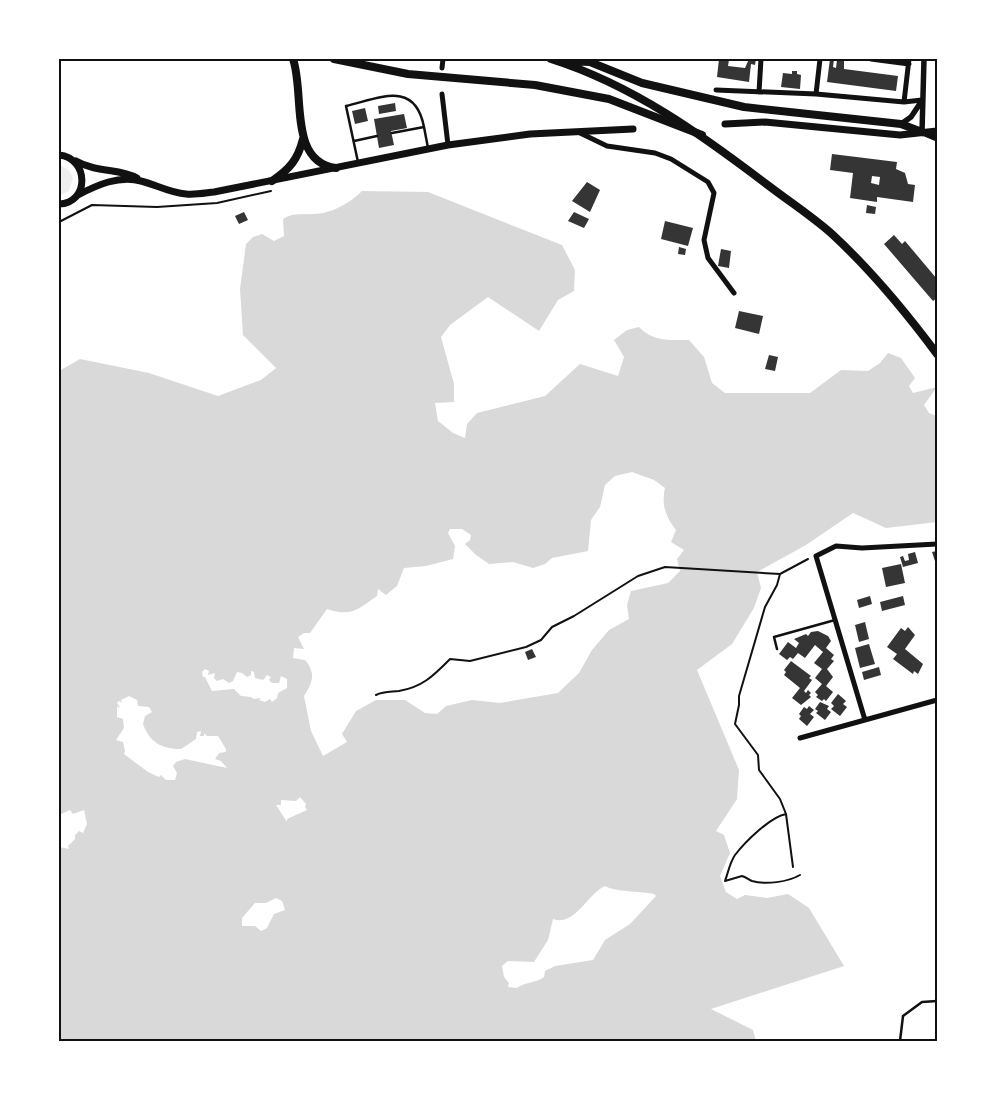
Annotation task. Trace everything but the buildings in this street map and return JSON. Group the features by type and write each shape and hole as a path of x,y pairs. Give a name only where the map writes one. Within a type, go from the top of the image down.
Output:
{"main road":[{"path":"272,181 292,166 300,151 303,139 298,76 293,59"},
{"path":"334,59 408,74 535,85 608,99 702,135"},
{"path":"555,60 653,105 702,135 832,233 893,298 937,354"},
{"path":"555,60 590,62 642,83 744,107 901,124 937,138"},
{"path":"725,124 765,122 900,135 937,131"},
{"path":"59,155 92,169 126,173 164,190 187,195 272,181 448,145 530,134 633,129"},
{"path":"303,139 316,161 327,167 336,168"},
{"path":"71,159 82,171 83,179 78,195"},
{"path":"60,205 78,195 112,181 142,181"}],"street":[{"path":"442,68 443,59"},
{"path":"759,92 761,59"},
{"path":"816,94 820,59"},
{"path":"871,59 909,62 904,102"},
{"path":"922,132 924,59"},
{"path":"716,90 816,94 904,102 922,100"},
{"path":"442,94 448,145"},
{"path":"901,124 911,118 922,100"},
{"path":"577,132 606,146 655,153 671,159 708,182 714,193 704,240 708,258 734,293"},
{"path":"865,720 816,556 836,546 862,548 937,544"},
{"path":"800,738 937,700"}],"lane":[{"path":"358,163 346,106 394,95 403,95 412,101 422,115 428,149"},
{"path":"392,133 424,127"},
{"path":"353,141 377,136"},
{"path":"777,649 774,637 835,620"},
{"path":"900,1041 903,1016 922,1002 937,1001"}],"path":[{"path":"59,222 92,205"},
{"path":"793,867 786,814 780,799 759,770 758,755 735,724 739,705 738,696 765,608 777,585 780,574 794,564 816,556"},
{"path":"376,695 386,691 415,687 436,675 450,659 470,660 526,647 541,640 552,627 574,616 638,576 665,568 764,571 780,574"},
{"path":"786,814 780,815 757,830 735,856 725,881 742,876 752,881 773,882 800,875"}],"shaded area":[{"path":"59,165 69,170 73,178 69,191 59,196"},
{"path":"362,191 428,192 562,245 575,270 574,291 558,300 539,331 488,297 450,325 441,337 454,384 454,402 435,403 438,421 453,433 465,438 467,424 477,413 545,396 580,364 618,376 624,357 614,340 627,330 639,327 656,338 689,340 704,357 712,383 725,393 810,393 841,370 868,371 880,363 888,353 901,358 915,378 909,386 913,393 937,387 924,405 929,413 937,416 937,522 886,528 853,513 806,545 757,572 761,588 754,608 732,644 697,670 739,770 737,799 716,831 724,835 730,853 720,876 726,892 737,899 745,895 767,898 788,894 809,908 844,966 711,1009 753,1030 756,1041 59,1041 59,847 69,849 68,846 75,839 75,835 79,831 83,833 87,824 84,810 73,814 70,810 59,815 59,371 80,359 149,373 218,396 261,380 276,368 243,335 240,289 246,244 253,237 262,234 274,241 284,236 283,219 294,215 327,212 346,204","holes":["632,472 654,480 665,488 665,510 669,521 676,530 671,542 684,550 677,559 680,571 668,583 631,591 627,605 629,619 609,630 592,650 579,673 558,693 500,703 472,700 446,706 437,714 425,713 405,700 376,700 356,711 342,734 347,742 323,756 311,731 304,696 310,686 312,678 311,669 305,660 293,658 294,648 304,649 298,637 304,633 310,633 327,609 342,612 354,611 377,596 378,589 386,595 397,586 404,568 426,566 453,559 455,546 448,533 450,529 462,529 471,535 470,540 465,544 489,564 513,562 533,568 545,564 552,558 588,551 591,520 600,507 605,485 615,476","205,669 209,671 208,675 215,673 214,678 217,681 223,679 229,683 233,681 237,672 247,677 251,675 251,671 254,672 255,678 263,680 267,675 271,677 269,680 272,683 279,683 281,676 287,679 287,688 278,693 277,698 272,702 270,699 265,702 259,700 261,698 254,699 241,696 234,689 212,691 205,677 203,677 202,672","129,696 137,700 138,706 149,707 152,712 145,716 143,724 149,736 162,746 181,749 196,739 197,732 201,731 200,736 204,736 204,733 207,736 218,736 226,752 219,753 215,759 221,761 227,768 185,759 176,762 173,766 177,773 175,780 166,780 161,775 159,777 148,772 124,754 123,742 116,740 124,728 123,719 117,717 117,707 120,708 117,703 119,701 122,703 121,700","300,797 306,804 307,810 287,819 287,822 276,805 281,805 281,800 296,801","605,886 654,894 656,896 630,924 605,940 593,960 555,966 545,971 544,977 541,979 517,988 508,987 509,983 504,977 502,966 508,961 534,962 548,940 553,919 561,920 575,914 593,895","276,898 282,901 285,910 274,914 267,928 261,931 255,926 242,926 242,918 255,903 266,903"]}]}
